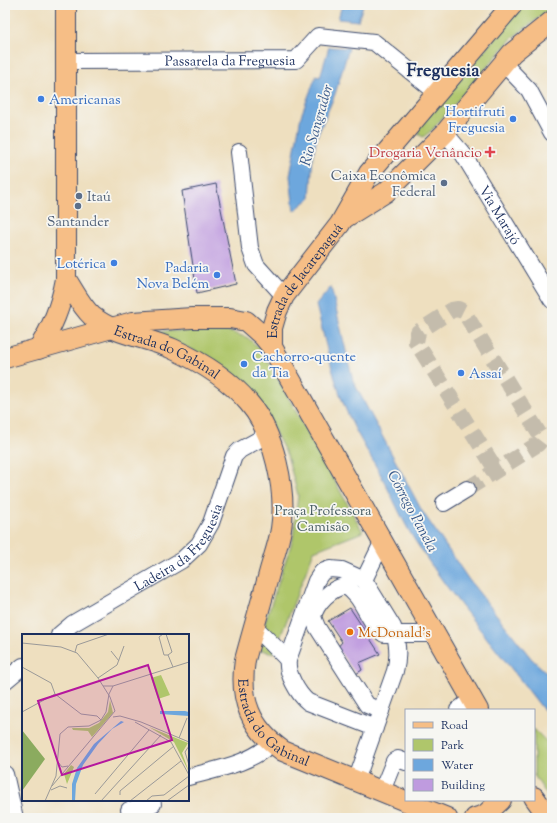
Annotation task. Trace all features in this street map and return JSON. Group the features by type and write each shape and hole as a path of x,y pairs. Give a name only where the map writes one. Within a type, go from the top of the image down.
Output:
{"main road":[{"path":"38,350 50,331 60,308 66,279 66,5"},
{"name":"Estrada de Jacarepaguá","path":"272,347 272,328 277,311 284,296 344,218 369,172 512,5"},
{"name":"Estrada de Jacarepaguá","path":"344,218 386,192 445,133 518,47 552,21"},
{"path":"66,279 83,306 92,315 111,328"},
{"name":"Estrada do Gabinal","path":"111,328 134,322 152,320 209,318 238,318 252,325 272,347 434,634 469,706"},
{"path":"5,358 38,350 111,328"},
{"name":"Estrada do Gabinal","path":"111,328 169,348 190,357 227,382 246,399 254,409 267,435 278,471 283,498 281,529 245,660 242,679 244,697 252,718 272,744 283,751 405,801"},
{"path":"535,797 549,818"},
{"name":"Estrada do Gabinal","path":"406,801 447,818"},
{"path":"475,818 485,816 500,801"}],"street":[{"name":"Passarela da Freguesia","path":"67,62 296,60 318,36 374,42 436,92"},
{"path":"503,63 529,90 552,133"},
{"name":"Via Marajó","path":"445,133 463,154 552,300"},
{"path":"239,152 250,248 256,265 284,296"},
{"name":"Ladeira da Freguesia","path":"60,634 72,624 182,560 199,544 211,523 234,456 240,450 267,435"},
{"path":"444,503 467,488"},
{"path":"364,580 382,543"},
{"path":"356,781 375,728 381,711 397,663 396,635 393,627 364,580 342,570 330,569 322,572 316,581 288,660 288,670 303,698 308,702 375,728"},
{"path":"381,711 367,705 317,627 313,617 319,602 339,588 345,586 353,591 380,631 384,634 434,634"},
{"path":"254,626 288,660"},
{"path":"5,681 22,667"},
{"path":"189,777 235,764 261,753 272,744"},
{"path":"382,791 394,761 398,759 405,762"},
{"path":"5,774 15,818"},
{"path":"129,810 152,804 151,801"}],"green space":[{"path":"523,5 552,5 552,8 513,37 431,131 423,137 418,134 420,126"},
{"name":"Praça Professora Camisão","path":"149,331 227,331 248,338 263,352 363,532 314,551 274,653 256,649 293,539 298,495 287,455 260,404 231,371 195,351"},
{"path":"535,730 552,747 552,803 535,777"}],"water":[{"path":"342,5 363,5 358,21 338,19"},
{"name":"Rio Sangrador","path":"329,47 349,48 335,94 317,137 313,155 310,198 294,211 290,176 301,116 316,76 320,77"},
{"name":"Córrego Panela","path":"331,287 353,381 422,511 469,580 531,658 552,678 552,716 542,708 444,583 406,526 381,475 355,429 346,410 337,384 316,305"}],"building":[{"path":"216,184 236,284 197,293 182,191"},
{"name":"McDonald's","path":"350,608 380,654 359,663 362,670 356,674 337,648 342,642 328,621"}],"tunnel":[{"path":"467,489 538,444 541,440 540,435 464,312 458,309 452,310 418,332 416,342 496,470"}],"place":[{"name":"Americanas","path":"41,99"},
{"name":"Hortifruti Freguesia","path":"513,119"},
{"name":"Drogaria Venâncio","path":"490,152"},
{"name":"Caixa Econômica Federal","path":"444,183"},
{"name":"Itaú","path":"79,196"},
{"name":"Santander","path":"78,206"},
{"name":"Lotérica","path":"114,263"},
{"name":"Padaria Nova Belém","path":"217,275"},
{"name":"Cachorro-quente da Tia","path":"244,364"},
{"name":"Assaí","path":"461,373"},
{"name":"McDonald's","path":"350,632"}],"district":[{"name":"Freguesia","path":"443,70"}]}
